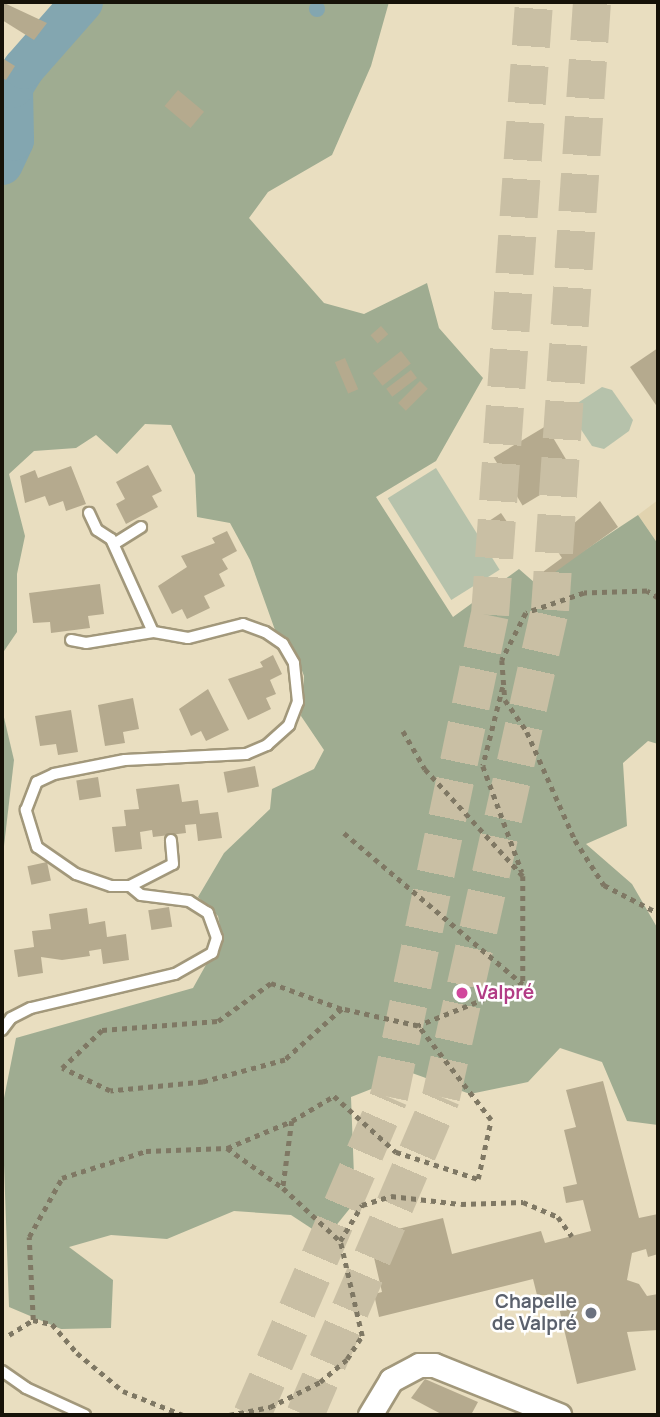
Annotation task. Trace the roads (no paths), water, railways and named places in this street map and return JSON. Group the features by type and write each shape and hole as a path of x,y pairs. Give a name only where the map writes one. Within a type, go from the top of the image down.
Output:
{"street":[{"path":"370,1415 391,1380 419,1365 434,1365 559,1415"}],"lane":[{"path":"89,513 97,530 114,544 153,632"},
{"path":"114,544 141,527"},
{"path":"71,640 86,643 153,632 176,639 243,624 265,632 284,644 294,663 298,702 289,725 267,745 246,754 125,760 54,774 37,782 26,810 37,847 76,874 111,886 130,886 173,864 171,840"},
{"path":"2,1030 12,1018 31,1008 175,974 212,953 217,938 208,913 189,901 141,895 130,886"},
{"path":"2,1371 26,1388 85,1415"}],"water":[{"path":"314,1 320,1 325,9 323,15 314,17 309,12 309,6"}],"waterway":[{"path":"2,164 13,140 12,87 24,68 82,2"}],"tunnel":[{"path":"252,1415 389,1097 490,615 534,2"},
{"path":"305,1415 441,1097 550,610 592,2"}],"place":[{"name":"Valpré","path":"462,993"},
{"name":"Chapelle de Valpré","path":"591,1313"}]}
